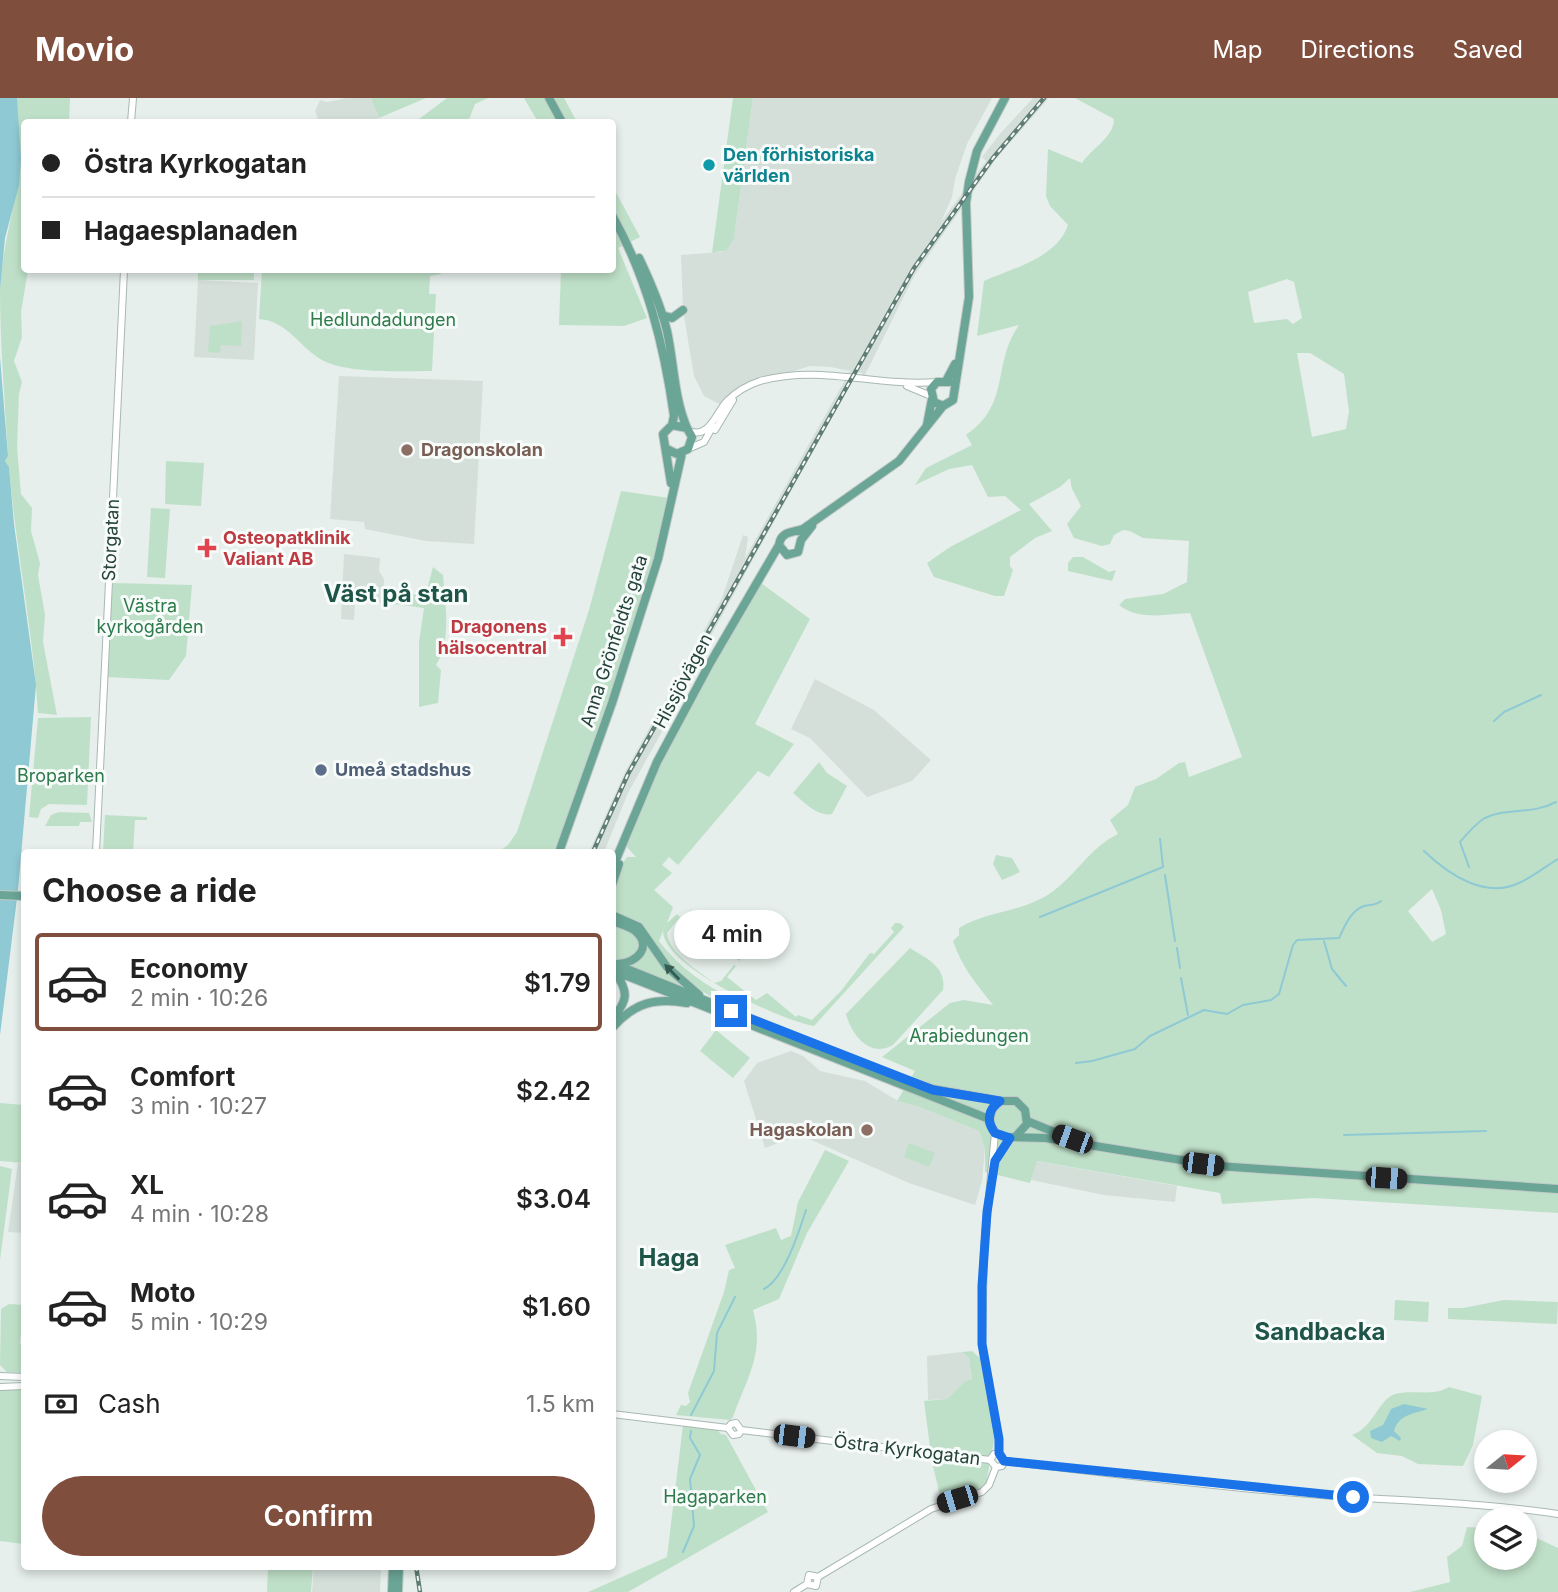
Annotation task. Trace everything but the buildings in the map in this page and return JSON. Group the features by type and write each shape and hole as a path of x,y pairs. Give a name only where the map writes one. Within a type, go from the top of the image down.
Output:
{"main road":[{"path":"549,98 560,119"},
{"path":"823,513 802,541 798,552 788,555 779,545 780,537 786,532 794,533 803,529 823,513 899,461 925,432 943,406 953,400 970,281 967,222 969,182 977,151 999,98"},
{"path":"984,136 1005,98"},
{"path":"616,222 649,279 662,316 681,414 692,441 685,451 668,518"},
{"path":"622,232 643,281 659,330 673,404 672,425 663,434 671,480 668,518"},
{"path":"662,316 672,318 683,310"},
{"path":"925,432 931,389 953,371 965,323"},
{"path":"942,382 955,390"},
{"path":"931,398 943,406"},
{"path":"672,425 682,425 688,429"},
{"path":"667,449 673,453 685,451"},
{"name":"Anna Grönfeldts gata","path":"586,774 641,611 668,518"},
{"path":"794,533 802,541"},
{"name":"Hissjövägen","path":"616,859 657,762 779,545"},
{"name":"Hissjövägen","path":"757,580 768,566 788,555"},
{"path":"554,849 586,774"},
{"path":"560,849 586,774"},
{"name":"Hissjövägen","path":"616,873 641,798"},
{"path":"0,895 21,896"},
{"path":"616,921 639,926 667,967 707,1004"},
{"path":"616,922 635,931 643,944 637,959 616,966"},
{"path":"616,968 933,1090 1018,1102 1025,1110 1027,1121 1023,1130 1013,1137"},
{"path":"616,972 627,995 625,1004 616,1014"},
{"path":"616,1024 627,1012 651,1001 707,1004 989,1119"},
{"path":"1000,1101 992,1109 989,1119 995,1133 1013,1137 1091,1145 1218,1166 1558,1189"},
{"path":"1027,1121 1091,1145"},
{"path":"392,1592 393,1570"},
{"path":"398,1592 399,1570"}],"street":[{"path":"131,119 133,98"},
{"name":"Storgatan","path":"96,849 124,273"},
{"path":"688,429 699,433 705,430 721,408 738,393 763,380 806,373 906,385 942,382"},
{"path":"906,385 931,398"},
{"path":"685,451 708,438 738,393"},
{"path":"715,402 721,408"},
{"path":"708,438 721,408"},
{"path":"995,1133 995,1161 984,1249 982,1344 999,1439 999,1453"},
{"path":"995,1161 1013,1137"},
{"path":"0,1376 21,1377"},
{"path":"0,1387 21,1386"},
{"name":"Östra Kyrkogatan","path":"616,1414 728,1428 736,1423 741,1430 990,1460 996,1467 1002,1466 1004,1461"},
{"name":"Östra Kyrkogatan","path":"990,1460 992,1455 999,1453 1004,1461"},
{"name":"Östra Kyrkogatan","path":"1004,1461 1294,1493 1558,1514"},
{"path":"794,1592 807,1584 810,1575 818,1577 931,1509 982,1492 989,1485 996,1467"}],"shaded area":[{"path":"347,98 371,98 379,118 318,119 315,111 320,100 327,102"},
{"path":"753,98 992,98 967,144 952,197 941,222 986,161 982,157 999,135 1033,98 1049,98 995,160 914,276 863,379 862,373 857,372 684,684 679,701 628,793 605,849 590,849 625,772 722,598 743,535 748,537 745,558 850,371 810,366 755,383 719,404 704,396 694,376 683,310 681,255 721,252 734,238"},
{"path":"198,280 258,283 254,360 194,357"},
{"name":"Dragonskolan","path":"339,376 483,381 474,544 426,541 365,529 364,522 330,519"},
{"path":"344,554 380,558 379,571 384,579 383,603 355,603 354,620 341,619"},
{"path":"815,679 874,710 931,760 912,781 867,797 810,738 791,729"},
{"name":"Hagaskolan","path":"791,1051 803,1056 820,1071 865,1081 898,1101 979,1131 985,1149 982,1181 975,1205 909,1183 800,1135 765,1148 744,1081 757,1063"},
{"path":"1036,1161 1177,1186 1175,1202 1104,1195 1031,1180"},
{"path":"18,1163 21,1164 21,1233 8,1232"},
{"path":"962,1352 969,1358 972,1379 965,1381 947,1399 928,1400 927,1356"},
{"path":"314,1570 381,1570 380,1592 312,1592"}],"green space":[{"path":"17,98 70,98 69,119 21,119 21,273 28,273 21,312 22,337 14,361 22,382 17,447 21,494 32,508 31,531 40,563 38,575 45,615 43,642 57,715 38,713 9,467 5,461 8,456 0,290 20,153 15,106"},
{"path":"371,98 426,98 379,118"},
{"path":"447,98 488,98 475,104 469,119 419,119"},
{"path":"524,98 564,98 575,119 536,119"},
{"path":"733,98 753,98 734,238 727,250 712,253"},
{"name":"Arabiedungen","path":"1075,98 1558,98 1558,1213 1314,1198 1222,1204 1220,1193 1037,1161 1030,1183 985,1172 985,1149 979,1131 917,1106 897,1101 915,1071 882,1057 950,1003 964,1000 993,1005 970,975 956,950 953,941 959,935 959,928 981,918 1027,905 1058,887 1099,846 1118,834 1110,820 1128,805 1135,787 1156,779 1179,763 1185,762 1189,777 1242,757 1190,613 1144,615 1119,605 1125,599 1163,594 1187,582 1189,541 1143,538 1123,530 1114,535 1110,544 1102,546 1074,538 1067,524 1081,506 1072,489 1070,478 1060,487 1029,504 1052,531 1035,538 1010,557 1013,570 1004,596 995,596 934,577 927,563 950,547 1021,510 1005,496 988,497 972,465 949,469 915,485 926,468 972,445 966,435 980,423 996,397 1005,355 1019,325 977,336 984,281 1044,254 1054,246 1068,225 1050,206 1046,196 1048,149 1082,163 1107,137 1114,119","holes":["1287,279 1294,282 1302,318 1293,324 1287,319 1254,323 1248,292","1297,353 1310,353 1344,374 1349,411 1346,429 1312,437","1432,889 1441,910 1446,934 1432,942 1408,911"]},
{"path":"616,193 640,237 618,248 647,318 624,326 559,325 561,273 616,273"},
{"path":"198,273 254,273 254,280 198,280"},
{"name":"Hedlundadungen","path":"262,273 441,273 430,276 429,294 436,294 432,371 346,368 314,355 278,324 259,319"},
{"path":"242,321 241,346 221,345 220,353 208,352 210,326"},
{"path":"166,461 204,463 201,506 165,504"},
{"path":"621,491 669,498 668,518 586,774 554,849 502,849 517,832 589,610"},
{"path":"151,508 170,509 165,578 147,577"},
{"path":"1073,557 1083,557 1109,572 1116,570 1112,581 1068,571 1068,563"},
{"path":"433,567 443,575 446,633 436,665 441,670 438,703 419,707 419,642 424,608 387,603 389,588 425,597"},
{"path":"757,580 810,619 755,724 794,744 769,777 758,771 678,865 669,857 662,865 672,873 654,890 673,907 667,923 677,914 680,917 667,933 669,941 679,955 710,980 682,960 668,945 663,931 659,941 693,975 735,1000 730,1007 689,984 677,984 616,961 616,880 627,857 636,857 625,845 641,798"},
{"name":"Västra kyrkogården","path":"113,583 192,585 186,656 169,680 106,677"},
{"name":"Broparken","path":"91,717 87,805 49,804 41,809 38,818 29,817 38,718"},
{"path":"819,762 827,773 847,786 832,814 816,811 793,793"},
{"path":"59,812 89,813 92,822 80,822 79,826 45,826 51,815"},
{"path":"105,815 147,817 147,820 135,820 133,849 103,849"},
{"path":"996,855 1012,858 1020,872 1002,880 993,864"},
{"path":"690,910 744,955 739,961 689,918"},
{"path":"895,923 904,927 814,1026 777,1014 715,983 721,981 734,965 736,966 727,977 756,1000 767,993 796,1017 798,1015 812,1020 841,991 870,953 874,954 894,932 891,928"},
{"path":"910,948 939,969 943,990 893,1045 885,1049 869,1047 852,1029 846,1014"},
{"path":"716,1030 750,1058 733,1078 700,1051"},
{"path":"0,1103 21,1105 21,1163 0,1161"},
{"path":"909,1143 935,1153 929,1167 904,1157"},
{"path":"825,1150 849,1161 807,1233 779,1299 753,1310 756,1353 733,1417 730,1420 676,1415 681,1405 686,1406 690,1402 688,1393 724,1292 729,1270 735,1268 725,1245 776,1228 781,1240 791,1236 798,1202"},
{"path":"0,1166 12,1169 0,1260"},
{"path":"1395,1300 1429,1302 1428,1322 1394,1320"},
{"path":"1504,1300 1558,1302 1557,1324 1448,1319 1448,1308 1463,1308"},
{"path":"9,1304 21,1305 21,1373 7,1372 0,1365 1,1309"},
{"path":"972,1351 980,1358 995,1436 987,1478 989,1485 982,1492 942,1504 932,1462 924,1401 947,1399 965,1381 972,1379 969,1358 962,1352"},
{"path":"1449,1387 1482,1396 1473,1445 1463,1466 1418,1464 1402,1456 1377,1453 1352,1435 1366,1426 1384,1402 1395,1394 1443,1390"},
{"path":"21,1388 21,1544 0,1541 0,1389"},
{"name":"Hagaparken","path":"683,1425 716,1429 726,1435 768,1512 628,1592 588,1592 667,1557"},
{"path":"1467,1527 1474,1527 1474,1570 1537,1570 1537,1538 1558,1548 1558,1592 1410,1592 1450,1582 1447,1557 1462,1546"},
{"path":"268,1570 313,1570 311,1592 267,1592"}],"water":[{"path":"0,98 17,98 21,159 19,185 5,238 0,290"},
{"path":"0,357 8,456 5,461 9,467 36,685 18,890 0,1035"},
{"path":"1404,1404 1428,1409 1408,1415 1399,1421 1394,1431 1401,1438 1400,1441 1391,1436 1382,1442 1371,1438 1370,1431 1383,1425 1391,1409"}],"waterway":[{"path":"1494,721 1504,712 1541,695"},
{"path":"1469,867 1460,842 1482,820 1556,802"},
{"path":"1040,917 1163,867 1160,839"},
{"path":"1424,851 1456,876 1495,888 1521,882 1558,859"},
{"path":"1165,875 1175,941"},
{"path":"1076,1063 1135,1049 1150,1036 1204,1010 1227,1014 1243,1005 1271,1000 1279,994 1293,945 1297,940 1339,938 1355,911 1381,901"},
{"path":"1324,941 1332,969 1346,986"},
{"path":"1177,948 1180,968"},
{"path":"1181,978 1188,1015"},
{"path":"1344,1135 1486,1131"},
{"path":"764,1289 778,1276 784,1265 806,1210"},
{"path":"691,1415 714,1371 717,1333 735,1297"},
{"path":"683,1552 694,1526 690,1479 700,1455 690,1438 691,1431"}],"railway":[{"path":"594,849 628,774 914,268 993,158 1044,98"},
{"path":"417,1570 420,1592"}],"place":[{"name":"Den förhistoriska världen","path":"709,165"},
{"name":"Dragonskolan","path":"407,450"},
{"name":"Osteopatklinik Valiant AB","path":"207,548"},
{"name":"Dragonens hälsocentral","path":"563,637"},
{"name":"Umeå stadshus","path":"321,770"},
{"name":"Hagaskolan","path":"867,1130"}],"district":[{"name":"Väst på stan","path":"396,594"},
{"name":"Haga","path":"669,1258"},
{"name":"Sandbacka","path":"1320,1332"}],"route":[{"path":"731,1011 933,1090 1000,1101 992,1109 989,1122 995,1133 1010,1138 995,1161 987,1212 982,1286 982,1344 999,1439 999,1453 1004,1461 1353,1497"}]}
